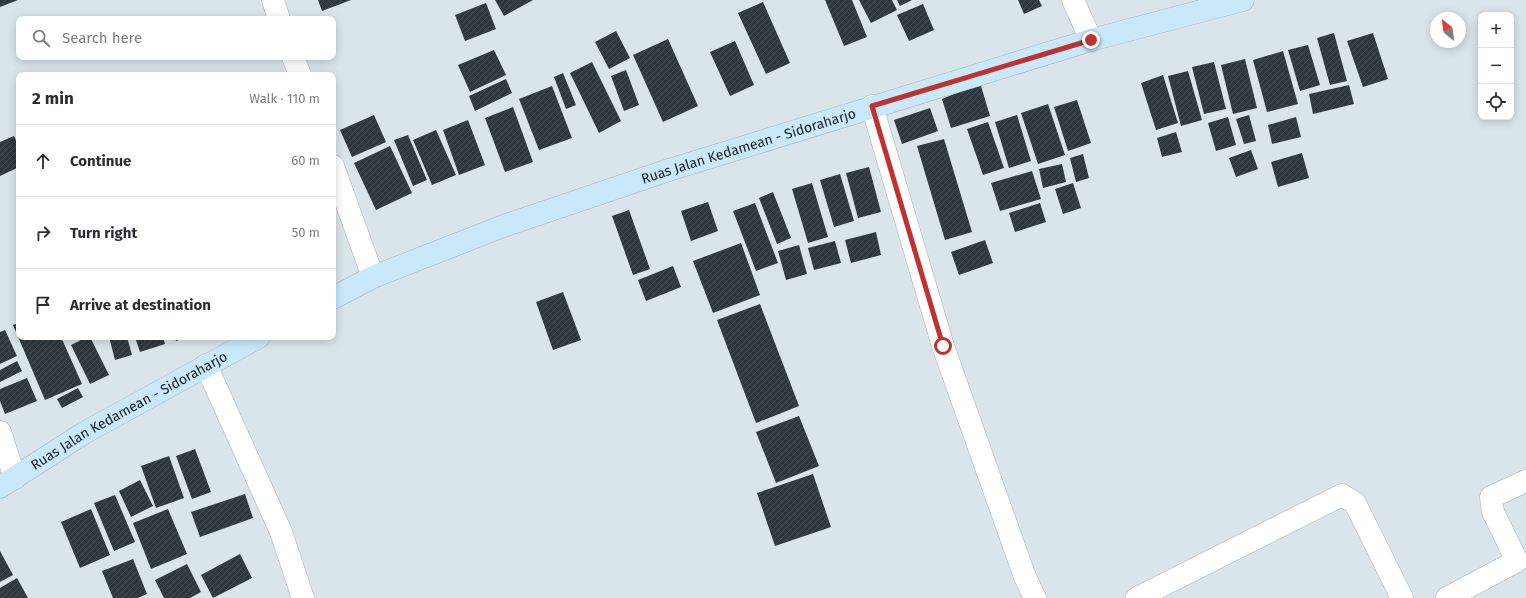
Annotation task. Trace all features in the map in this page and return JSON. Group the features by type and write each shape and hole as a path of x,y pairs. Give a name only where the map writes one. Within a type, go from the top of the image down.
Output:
{"main road":[{"name":"Ruas Jalan Kedamean - Sidoraharjo","path":"336,296 373,277 506,225 669,170 872,106 1091,40 1243,0"},
{"name":"Ruas Jalan Kedamean - Sidoraharjo","path":"7,483 84,433 253,340"}],"street":[{"path":"272,0 278,16"},
{"path":"1073,0 1091,40"},
{"path":"294,60 299,72"},
{"path":"872,106 943,346 1025,577 1035,598"},
{"path":"336,174 373,277"},
{"path":"206,365 281,532 303,598"},
{"path":"0,432 7,483"},
{"path":"1447,598 1521,568 1493,512 1491,497 1526,482"},
{"path":"1137,598 1342,495 1355,503 1402,598"}],"building":[{"path":"0,0 18,0 0,7"},
{"path":"318,0 351,0 322,11"},
{"path":"495,0 533,0 504,16"},
{"path":"825,0 852,0 867,37 844,46"},
{"path":"859,0 892,0 897,10 871,23"},
{"path":"897,0 912,0 900,6"},
{"path":"1018,0 1039,0 1042,6 1024,14"},
{"path":"763,2 790,63 766,74 738,13"},
{"path":"486,3 496,29 465,41 455,15"},
{"path":"923,4 934,30 909,41 897,15"},
{"path":"616,31 630,58 609,69 595,42"},
{"path":"1334,33 1347,81 1330,85 1317,38"},
{"path":"1373,33 1388,79 1363,87 1347,41"},
{"path":"668,39 698,106 663,122 633,55"},
{"path":"735,41 754,85 730,96 710,52"},
{"path":"1308,45 1320,85 1300,91 1288,50"},
{"path":"494,50 506,75 470,92 458,65"},
{"path":"1283,51 1298,104 1267,112 1253,60"},
{"path":"1245,59 1257,108 1233,114 1221,65"},
{"path":"592,62 621,121 599,133 570,73"},
{"path":"1214,62 1226,109 1204,114 1192,67"},
{"path":"626,70 639,105 624,111 611,76"},
{"path":"1188,71 1202,120 1181,126 1168,76"},
{"path":"563,73 576,105 566,109 554,77"},
{"path":"1163,75 1178,123 1156,130 1141,83"},
{"path":"506,79 512,93 475,111 469,96"},
{"path":"1349,85 1354,104 1313,114 1309,94"},
{"path":"552,86 572,138 539,150 519,99"},
{"path":"981,86 990,116 951,128 942,99 968,88"},
{"path":"1077,100 1091,143 1068,151 1054,107"},
{"path":"1048,104 1065,155 1038,164 1021,113"},
{"path":"513,107 533,162 505,172 485,118"},
{"path":"930,108 938,131 902,144 894,120"},
{"path":"374,115 386,142 352,157 340,130"},
{"path":"1017,115 1031,161 1009,168 995,122"},
{"path":"1249,115 1256,141 1244,144 1236,119"},
{"path":"1228,117 1236,145 1216,151 1208,123"},
{"path":"1296,117 1301,137 1272,144 1268,125"},
{"path":"468,120 485,165 459,175 443,130"},
{"path":"988,122 1004,168 983,175 967,129"},
{"path":"436,130 456,175 432,185 413,140"},
{"path":"1176,132 1182,152 1162,157 1157,138"},
{"path":"408,135 427,180 413,186 394,140"},
{"path":"14,136 16,140 16,168 0,176 0,142"},
{"path":"944,139 972,232 945,240 917,146"},
{"path":"390,146 412,193 376,210 354,163"},
{"path":"1251,150 1258,169 1236,177 1229,158"},
{"path":"1302,153 1309,178 1278,187 1271,162"},
{"path":"1083,154 1089,178 1076,182 1070,158"},
{"path":"1062,164 1066,182 1043,188 1039,169"},
{"path":"869,167 881,212 858,218 846,173"},
{"path":"1032,171 1041,199 1000,211 991,183"},
{"path":"840,174 854,221 834,227 820,180"},
{"path":"812,183 828,237 808,243 792,189"},
{"path":"1073,183 1081,208 1063,214 1055,189"},
{"path":"773,192 791,238 777,244 759,198"},
{"path":"708,202 718,231 691,241 681,211"},
{"path":"755,203 778,263 756,271 733,211"},
{"path":"1040,203 1046,222 1015,232 1009,213"},
{"path":"629,210 650,269 633,275 612,216"},
{"path":"876,232 881,255 851,263 845,240"},
{"path":"985,240 993,263 959,275 951,252"},
{"path":"835,241 841,263 814,270 808,248"},
{"path":"741,243 760,295 713,313 693,261"},
{"path":"799,245 807,274 786,280 778,251"},
{"path":"673,266 681,287 646,301 638,280"},
{"path":"563,292 581,340 553,350 536,302"},
{"path":"760,304 799,406 756,423 717,320"},
{"path":"16,324 16,332 13,325"},
{"path":"5,330 17,356 0,364 0,332"},
{"path":"19,340 62,340 82,384 45,400"},
{"path":"81,340 92,340 109,375 90,384 71,345"},
{"path":"110,340 128,340 132,355 115,360"},
{"path":"136,340 164,340 165,344 140,352"},
{"path":"17,361 22,371 0,382 0,370"},
{"path":"27,378 37,401 5,414 0,401 0,389"},
{"path":"78,388 83,397 62,408 57,399"},
{"path":"799,416 819,466 776,483 756,432"},
{"path":"195,449 211,492 192,499 176,456"},
{"path":"169,456 184,498 156,508 141,466"},
{"path":"813,474 831,527 775,546 757,493"},
{"path":"140,480 153,506 131,517 119,491"},
{"path":"245,494 253,518 200,537 191,512"},
{"path":"115,495 135,542 114,551 94,503"},
{"path":"91,509 110,555 80,568 61,522"},
{"path":"168,509 187,554 151,569 133,523"},
{"path":"0,551 13,575 0,582"},
{"path":"240,554 252,578 213,598 201,575"},
{"path":"133,559 147,594 138,598 113,598 102,571"},
{"path":"187,564 201,592 190,598 164,598 155,580"},
{"path":"17,578 28,598 0,598 0,588"}],"route":[{"path":"943,346 872,106 1091,40"}]}
